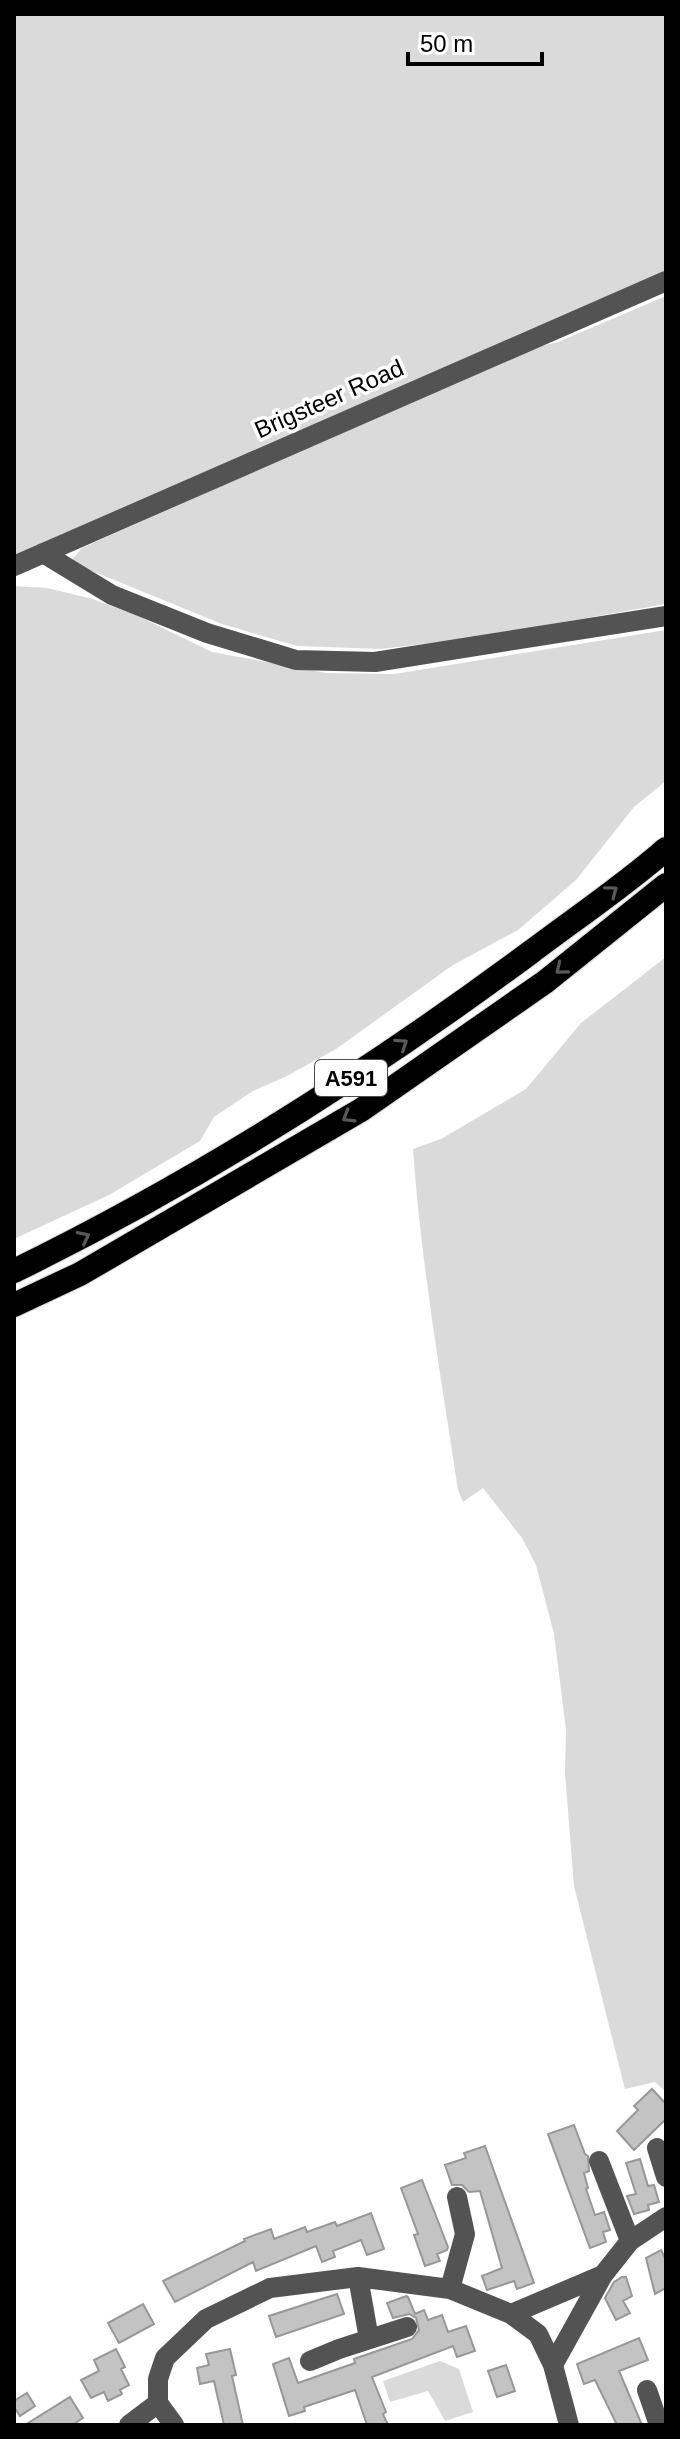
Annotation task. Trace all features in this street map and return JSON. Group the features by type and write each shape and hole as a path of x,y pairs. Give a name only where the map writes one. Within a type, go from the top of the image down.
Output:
{"highway":[{"name":"A591","path":"14,1271 89,1234 294,1117 468,999 666,849"},
{"name":"A591","path":"14,1305 93,1267 361,1110 545,982 666,885"}],"street":[{"name":"Brigsteer Road","path":"14,566 666,281"},
{"path":"43,553 112,595 207,633 296,660 375,662 666,616"},
{"path":"657,2148 666,2177"},
{"path":"599,2161 630,2241"},
{"path":"450,2289 465,2234 457,2197"},
{"path":"553,2365 603,2275 630,2241 666,2217"},
{"path":"511,2314 603,2275"},
{"path":"358,2277 369,2339"},
{"path":"174,2425 158,2403 158,2379 165,2358 206,2319 270,2288 358,2277 450,2289 511,2314 538,2334 553,2365 569,2425"},
{"path":"310,2361 407,2327"},
{"path":"647,2390 659,2425"},
{"path":"129,2425 158,2403"}],"shaded area":[{"path":"14,14 666,14 666,272 14,558"},
{"path":"666,296 666,604 472,638 381,649 297,646 222,624 70,562 82,548 526,350 558,342"},
{"path":"14,586 47,588 93,599 138,616 212,652 326,673 394,674 666,630 666,781 634,807 576,880 518,930 453,965 336,1049 253,1091 214,1117 200,1141 109,1195 14,1239"},
{"path":"666,957 666,2092 655,2082 625,2089 574,1886 565,1773 566,1730 554,1634 536,1565 522,1538 483,1488 463,1502 458,1490 426,1278 413,1149 441,1139 526,1089 581,1023"},
{"path":"440,2361 459,2369 473,2412 445,2421 428,2391 390,2402 383,2381"}],"building":[{"path":"652,2089 666,2104 666,2119 634,2150 617,2131 638,2110 634,2106"},
{"path":"574,2125 588,2156 589,2171 584,2173 586,2189 595,2215 604,2212 610,2230 603,2232 606,2242 590,2248 548,2134"},
{"path":"485,2146 534,2283 517,2289 514,2281 487,2290 482,2276 502,2268 480,2191 469,2192 462,2185 452,2185 445,2165 466,2158 464,2153"},
{"path":"640,2159 648,2186 654,2185 659,2202 648,2205 649,2210 634,2214 627,2196 636,2194 626,2163"},
{"path":"422,2180 448,2247 437,2254 440,2261 425,2266 414,2235 418,2234 401,2188"},
{"path":"371,2213 384,2249 367,2255 361,2240 333,2251 335,2257 322,2262 316,2246 256,2271 253,2262 175,2302 163,2281 244,2239 271,2229 274,2239 305,2227 307,2232 335,2222 337,2226"},
{"path":"661,2250 666,2260 666,2288 655,2294 646,2258"},
{"path":"626,2277 632,2296 623,2301 630,2313 616,2320 605,2298 614,2282"},
{"path":"337,2294 344,2314 276,2337 269,2316"},
{"path":"406,2296 415,2314 424,2310 428,2320 442,2315 448,2332 466,2326 475,2351 457,2357 453,2346 372,2377 388,2425 367,2425 355,2390 304,2407 305,2411 289,2416 273,2364 289,2358 298,2383 412,2339 419,2330 416,2318 409,2314 393,2318 387,2303"},
{"path":"143,2304 154,2324 119,2343 108,2323"},
{"path":"639,2338 648,2360 619,2371 642,2425 617,2425 595,2380 584,2384 577,2364"},
{"path":"116,2349 129,2385 120,2390 122,2394 108,2401 104,2392 91,2398 81,2380 99,2371 94,2360"},
{"path":"230,2349 236,2375 232,2376 243,2425 224,2425 214,2381 200,2384 197,2368 209,2365 206,2354"},
{"path":"506,2365 515,2391 497,2397 488,2371"},
{"path":"27,2393 35,2406 20,2416 14,2401"},
{"path":"70,2397 83,2418 72,2425 25,2425"}]}
